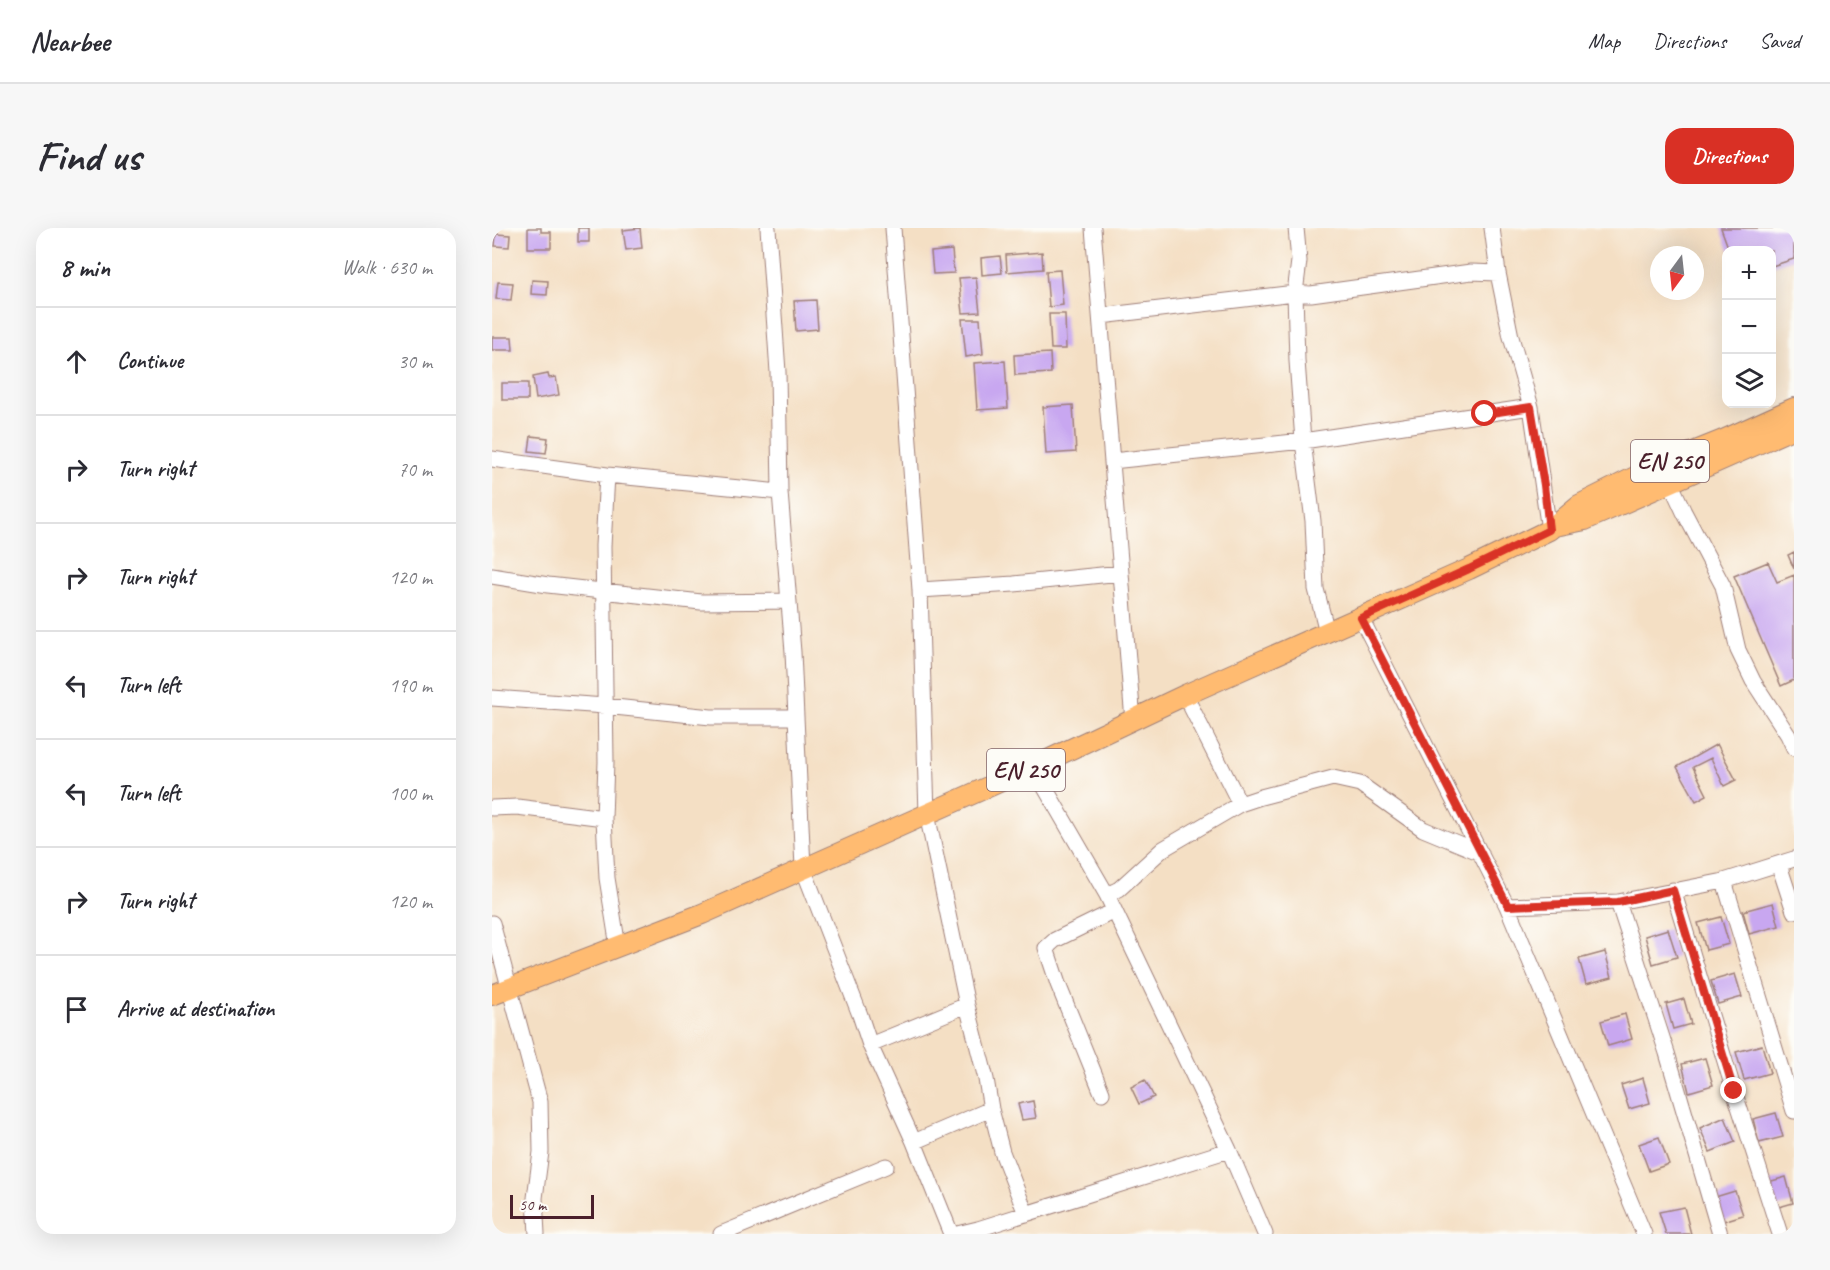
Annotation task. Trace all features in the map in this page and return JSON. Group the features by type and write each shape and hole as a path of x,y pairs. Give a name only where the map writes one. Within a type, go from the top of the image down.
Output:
{"main road":[{"name":"EN 250","path":"501,992 726,904 1033,767 1185,695 1469,569 1551,528 1579,505 1651,469 1794,408"},
{"name":"EN 250","path":"1551,528 1586,520 1794,428"}],"street":[{"path":"768,228 778,372 780,492 789,601 803,868 870,1045 914,1142 951,1234"},
{"path":"893,228 920,590 927,814 991,1109 1002,1152 1026,1214"},
{"path":"1093,228 1133,721"},
{"path":"1296,228 1299,261 1295,293 1297,361 1303,441 1313,521 1316,589 1327,632"},
{"path":"1492,228 1498,273 1511,337 1531,407 1551,528"},
{"path":"1101,315 1295,293 1311,294 1471,272 1498,273"},
{"path":"1112,461 1303,441 1531,407"},
{"path":"492,459 607,475 780,492"},
{"path":"607,475 603,546 604,818 607,878 618,947"},
{"path":"1670,482 1723,586 1738,650 1753,681 1794,748"},
{"path":"920,590 1014,584 1121,573"},
{"path":"492,576 603,592 701,602 789,601"},
{"path":"1361,618 1508,906 1644,1234"},
{"path":"1185,695 1240,804"},
{"path":"492,698 513,698 711,717 796,717"},
{"path":"1033,767 1107,895 1229,1150 1265,1234"},
{"path":"1107,895 1119,888 1163,849 1240,804 1333,778 1360,784 1423,829 1481,853"},
{"path":"492,808 517,807 604,818"},
{"path":"1508,906 1618,902 1724,881 1794,859"},
{"path":"1779,864 1794,911"},
{"path":"1724,881 1794,1111"},
{"path":"1673,890 1780,1234"},
{"path":"1618,902 1667,1053 1720,1234"},
{"path":"1102,1094 1046,948 1055,940 1114,911"},
{"path":"492,923 501,992 540,1101 541,1152 535,1198 537,1234"},
{"path":"870,1045 967,1005"},
{"path":"914,1142 991,1109"},
{"path":"957,1234 1229,1150"},
{"path":"721,1234 886,1166"}],"building":[{"path":"528,228 541,228 541,232 551,232 551,248 528,248"},
{"path":"578,228 589,228 589,242 578,242"},
{"path":"640,228 642,248 626,250 623,230"},
{"path":"1721,228 1794,228 1794,259 1776,265 1776,246 1728,246"},
{"path":"496,234 510,235 509,247 495,246"},
{"path":"952,250 954,273 933,274 931,252"},
{"path":"1042,252 1043,269 1007,272 1006,255"},
{"path":"1000,256 1002,273 982,275 981,258"},
{"path":"1060,270 1063,305 1049,307 1046,271"},
{"path":"976,277 980,312 963,313 959,278"},
{"path":"532,280 548,281 547,295 531,294"},
{"path":"498,282 513,283 511,300 496,299"},
{"path":"816,300 818,329 796,331 794,301"},
{"path":"1049,314 1065,314 1066,349 1051,349"},
{"path":"962,319 980,319 983,354 966,357"},
{"path":"492,337 512,337 513,350 492,350"},
{"path":"1050,353 1051,373 1015,375 1014,355"},
{"path":"1005,361 1008,408 977,410 974,363"},
{"path":"548,374 549,378 556,377 559,395 536,399 533,377"},
{"path":"502,383 528,383 528,400 502,400"},
{"path":"1073,405 1076,452 1046,454 1043,407"},
{"path":"531,436 548,438 546,453 529,451"},
{"path":"1794,552 1794,569 1788,555"},
{"path":"1768,562 1777,582 1794,575 1794,680 1781,686 1734,576"},
{"path":"1717,744 1736,780 1724,786 1711,758 1693,767 1707,795 1696,801 1677,767"},
{"path":"1773,903 1779,926 1749,934 1743,911"},
{"path":"1721,917 1729,944 1706,950 1698,923"},
{"path":"1668,929 1677,957 1653,964 1645,936"},
{"path":"1605,952 1612,977 1586,984 1579,959"},
{"path":"1735,974 1742,997 1718,1004 1711,981"},
{"path":"1684,999 1691,1024 1673,1029 1666,1004"},
{"path":"1625,1014 1632,1039 1608,1046 1601,1021"},
{"path":"1762,1045 1770,1073 1744,1080 1736,1052"},
{"path":"1705,1058 1713,1085 1689,1092 1682,1064"},
{"path":"1643,1078 1650,1103 1629,1109 1621,1085"},
{"path":"1145,1080 1154,1097 1139,1104 1131,1087"},
{"path":"1033,1101 1036,1118 1022,1120 1018,1104"},
{"path":"1776,1113 1783,1137 1759,1143 1753,1119"},
{"path":"1725,1117 1735,1142 1710,1152 1700,1128"},
{"path":"1659,1137 1669,1164 1649,1171 1639,1144"},
{"path":"1786,1177 1793,1203 1768,1210 1761,1184"},
{"path":"1735,1191 1743,1215 1720,1222 1712,1198"},
{"path":"1684,1207 1691,1234 1666,1234 1659,1212"}],"route":[{"path":"1485,414 1531,407 1549,530 1361,618 1508,906 1618,902 1673,890 1734,1091"}]}
